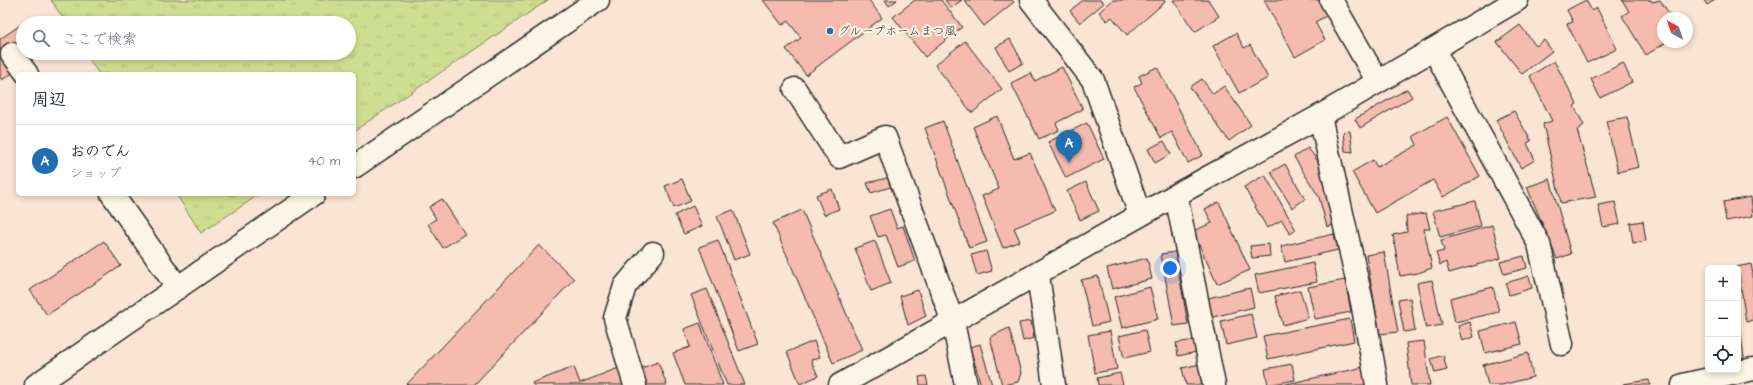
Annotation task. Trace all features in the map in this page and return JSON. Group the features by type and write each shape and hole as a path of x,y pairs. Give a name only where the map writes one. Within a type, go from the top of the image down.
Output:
{"street":[{"path":"356,166 598,0"},
{"path":"1031,0 1093,80 1140,216"},
{"path":"1332,0 1378,82"},
{"path":"840,385 1176,195 1320,116 1517,0"},
{"path":"1434,50 1539,244 1562,344"},
{"path":"12,54 16,59"},
{"path":"16,60 26,72"},
{"path":"795,89 839,157 886,137 953,322 966,385"},
{"path":"1320,116 1362,302 1377,385"},
{"path":"1176,195 1214,385"},
{"path":"113,196 178,288"},
{"path":"36,385 311,196"},
{"path":"635,385 615,318 625,286 653,253"},
{"path":"1038,274 1054,385"},
{"path":"1683,385 1753,369"}],"green space":[{"path":"51,0 548,0 356,130 356,72 98,72 90,60 356,60 356,16 61,16"},
{"path":"177,196 257,196 201,233"}],"building":[{"name":"グループホームまつ風","path":"763,0 869,0 882,18 806,75 786,49 801,38 788,21 782,25"},
{"path":"885,0 897,0 889,6"},
{"path":"915,0 941,0 962,27 925,57 893,17"},
{"path":"945,0 962,0 951,8"},
{"path":"964,0 1012,0 1014,2 984,26"},
{"path":"1083,0 1101,0 1104,3 1080,23 1070,11"},
{"path":"1113,0 1164,0 1165,2 1127,35 1112,17 1107,21 1099,12"},
{"path":"1173,0 1208,0 1219,16 1195,32"},
{"path":"1264,0 1319,0 1328,15 1315,22 1325,40 1295,57"},
{"path":"1586,0 1592,11 1597,8 1617,49 1587,63 1567,24 1573,22 1567,10"},
{"path":"1622,0 1651,0 1652,2 1660,0 1668,12 1657,12 1657,48 1646,55 1622,16 1629,11"},
{"path":"1704,0 1715,0 1707,5"},
{"path":"1520,25 1536,46 1544,40 1552,51 1522,74 1497,42"},
{"path":"16,28 16,60 32,60 2,80 0,77 0,39"},
{"path":"1236,33 1244,48 1250,45 1268,78 1239,93 1213,46"},
{"path":"1010,39 1023,63 1009,71 996,47"},
{"path":"965,41 1002,89 972,113 935,65"},
{"path":"1554,61 1577,104 1574,106 1584,125 1577,130 1596,197 1561,203 1543,124 1552,121 1530,76"},
{"path":"1623,63 1632,82 1600,98 1591,79"},
{"path":"1062,67 1083,109 1056,123 1059,130 1039,139 1011,83 1031,73 1035,81"},
{"path":"1157,67 1203,155 1188,163 1172,132 1161,138 1134,87 1142,83 1139,76"},
{"path":"1202,79 1213,94 1224,86 1251,125 1229,141 1190,87"},
{"path":"1407,89 1412,97 1360,128 1355,119"},
{"path":"1514,111 1531,141 1527,143 1535,160 1521,168 1496,120"},
{"path":"997,116 1014,159 1030,153 1055,211 1014,228 1020,241 1003,248 982,196 999,189 973,127"},
{"path":"1447,117 1480,176 1443,197 1433,180 1375,213 1352,172 1373,160 1377,167 1417,145 1413,136"},
{"path":"1627,117 1639,167 1618,172 1606,121"},
{"path":"943,121 987,242 969,248 925,128"},
{"path":"1087,123 1104,159 1066,178 1048,142"},
{"path":"1350,131 1353,152 1345,151 1343,132"},
{"path":"1164,141 1171,154 1155,163 1148,149"},
{"path":"1308,148 1326,172 1337,224 1327,227 1319,197 1294,157"},
{"path":"1285,164 1305,199 1292,208 1271,172"},
{"path":"1265,175 1296,230 1290,234 1282,220 1267,228 1244,187"},
{"path":"891,177 894,186 871,193 867,183"},
{"path":"682,179 691,201 674,208 665,186"},
{"path":"1550,179 1571,254 1557,259 1527,187"},
{"path":"1086,182 1099,211 1080,220 1067,191"},
{"path":"832,189 839,209 824,215 816,195"},
{"path":"1751,197 1753,216 1726,221 1723,202"},
{"path":"442,199 465,234 443,248 428,224 436,219 429,207"},
{"path":"1475,201 1481,226 1440,237 1433,211"},
{"path":"1219,202 1250,270 1217,284 1193,231 1212,223 1205,209"},
{"path":"1615,202 1620,224 1603,227 1598,205"},
{"path":"693,206 702,226 684,234 675,215"},
{"path":"890,209 897,228 903,226 915,261 898,267 886,235 878,237 870,216"},
{"path":"733,210 750,254 734,260 717,216"},
{"path":"802,210 862,350 833,363 773,223"},
{"path":"1426,213 1430,229 1424,229 1432,268 1418,273 1400,276 1393,235 1407,232 1406,216"},
{"path":"1643,221 1646,241 1633,243 1630,223"},
{"path":"1492,225 1501,258 1449,273 1446,262 1440,265 1436,253 1444,251 1441,240"},
{"path":"1334,234 1338,250 1285,262 1281,246"},
{"path":"718,240 758,344 739,351 699,247"},
{"path":"104,241 121,266 47,315 30,290"},
{"path":"875,241 891,283 871,291 855,248"},
{"path":"1269,244 1270,256 1252,258 1250,246"},
{"path":"539,245 574,279 474,385 406,385"},
{"path":"986,251 992,271 977,275 971,255"},
{"path":"1175,252 1188,324 1174,326 1161,254"},
{"path":"1384,252 1398,332 1380,334 1366,255"},
{"path":"1524,256 1527,268 1504,274 1500,262"},
{"path":"1147,258 1152,279 1112,289 1107,268"},
{"path":"1313,263 1317,282 1259,293 1255,275"},
{"path":"1751,264 1753,274 1753,320 1746,322 1741,288 1741,266"},
{"path":"1098,276 1109,322 1092,326 1081,280"},
{"path":"1529,276 1532,288 1509,295 1506,283"},
{"path":"1345,280 1351,312 1315,319 1308,287"},
{"path":"1432,280 1442,325 1426,328 1417,283"},
{"path":"1150,287 1158,319 1122,328 1114,297"},
{"path":"1493,287 1499,312 1455,322 1450,298"},
{"path":"1250,288 1254,307 1209,318 1204,299"},
{"path":"707,289 745,385 727,385 691,295"},
{"path":"918,290 926,316 908,325 900,296"},
{"path":"1300,290 1308,318 1283,325 1275,296"},
{"path":"1410,298 1415,330 1404,332 1398,300"},
{"path":"1251,314 1257,338 1226,345 1221,321"},
{"path":"1350,319 1354,341 1268,359 1263,336"},
{"path":"1031,321 1034,338 1023,341 1019,323"},
{"path":"1470,322 1474,337 1462,341 1458,326"},
{"path":"1516,322 1522,344 1485,353 1480,331"},
{"path":"700,323 723,385 685,385 673,353 690,347 684,329"},
{"path":"1009,328 1021,373 1018,382 1002,385 990,337"},
{"path":"1145,330 1150,352 1124,358 1119,336"},
{"path":"1110,331 1117,369 1095,373 1088,335"},
{"path":"1741,334 1744,359 1741,360"},
{"path":"1195,340 1197,352 1178,356 1176,343"},
{"path":"814,341 820,357 811,360 818,376 800,384 787,352"},
{"path":"1424,341 1430,385 1411,385 1406,343"},
{"path":"980,344 992,385 981,385 970,347"},
{"path":"1528,353 1533,377 1502,385 1488,385 1483,365"},
{"path":"1443,355 1447,370 1435,373 1431,359"},
{"path":"658,362 667,385 644,385 639,369"},
{"path":"1200,364 1204,385 1186,385 1182,368"},
{"path":"1292,364 1295,380 1268,385 1265,369"},
{"path":"574,367 580,383 621,367 628,385 533,385 532,383"},
{"path":"1364,367 1367,385 1282,385"},
{"path":"1120,373 1123,385 1098,385 1097,378"},
{"path":"926,376 928,385 920,385 919,377"},
{"path":"1649,380 1650,385 1623,385 1623,384"}],"place":[{"name":"グループホームまつ風","path":"830,31"},
{"name":"おのでん","path":"1069,163"}]}
